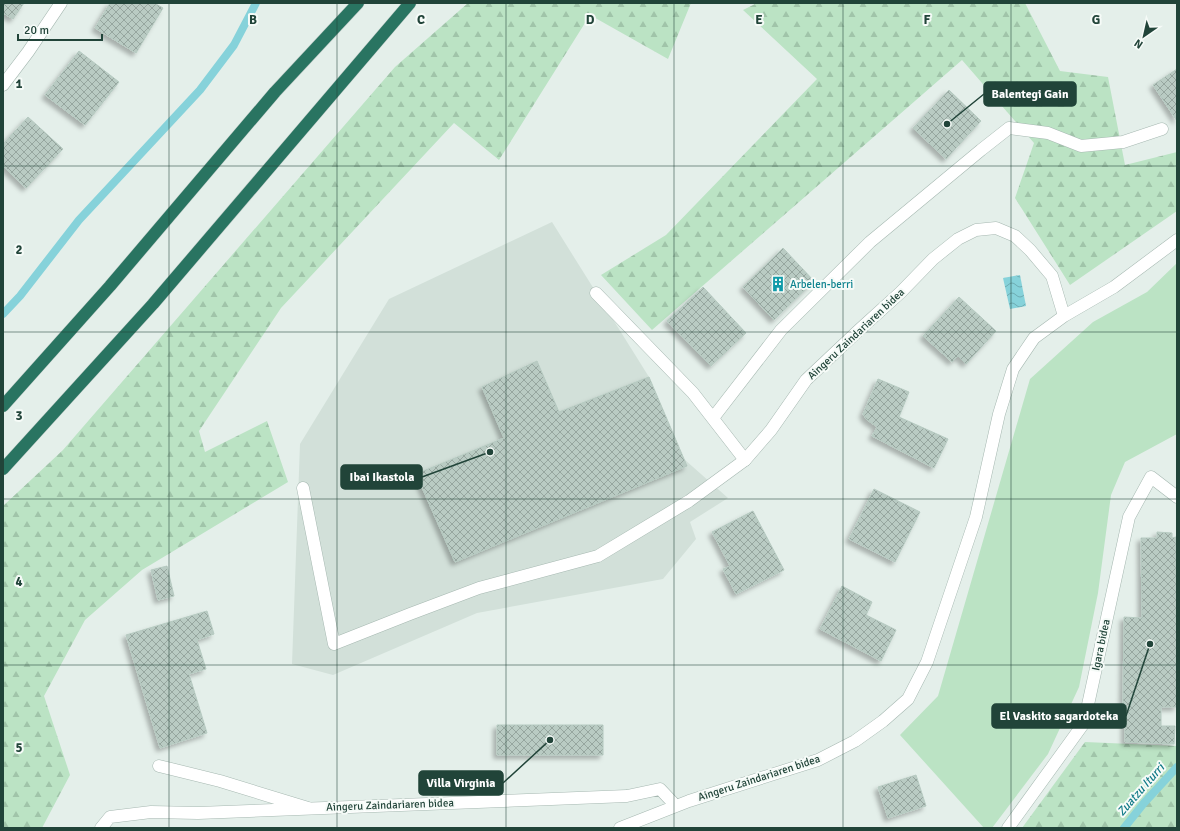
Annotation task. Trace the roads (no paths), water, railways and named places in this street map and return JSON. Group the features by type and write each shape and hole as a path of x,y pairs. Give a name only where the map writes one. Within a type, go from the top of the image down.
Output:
{"highway":[{"path":"3,406 110,286 275,92 358,3"},
{"path":"3,469 153,304 410,3"}],"street":[{"path":"3,85 28,52 61,3"},
{"path":"713,418 781,330 870,242 1009,128 1048,133 1081,146 1123,142 1162,129"},
{"name":"Aingeru Zaindariaren bidea","path":"303,488 334,644 479,588 598,556 689,501 745,460 771,430 806,380 901,292 933,259 958,239 976,230 996,228 1015,236 1030,250 1052,276 1064,316"},
{"name":"Aingeru Zaindariaren bidea","path":"620,828 676,806 818,760 855,741 908,699 927,662 976,517 999,414 1013,369 1034,338 1064,316 1114,287 1177,240"},
{"path":"596,293 693,393 745,460"},
{"name":"Igara bidea","path":"1008,828 1084,723 1129,517 1151,477 1177,498"},
{"path":"159,766 220,781 310,808"},
{"name":"Aingeru Zaindariaren bidea","path":"101,828 110,817 151,812 198,813 627,796 660,789 676,806"}],"water":[{"path":"1020,275 1026,306 1010,309 1003,278"}],"waterway":[{"path":"3,314 20,296 79,220 200,90 234,45 256,3"},
{"name":"Zuatzu Iturri","path":"1124,828 1144,803 1177,767"}],"place":[{"name":"Balentegi Gain","path":"947,124"},
{"name":"Arbelen-berri","path":"778,284"},
{"name":"Ibai Ikastola","path":"490,452"},
{"name":"El Vaskito sagardoteka","path":"1150,644"},
{"name":"Villa Virginia","path":"550,740"}]}
